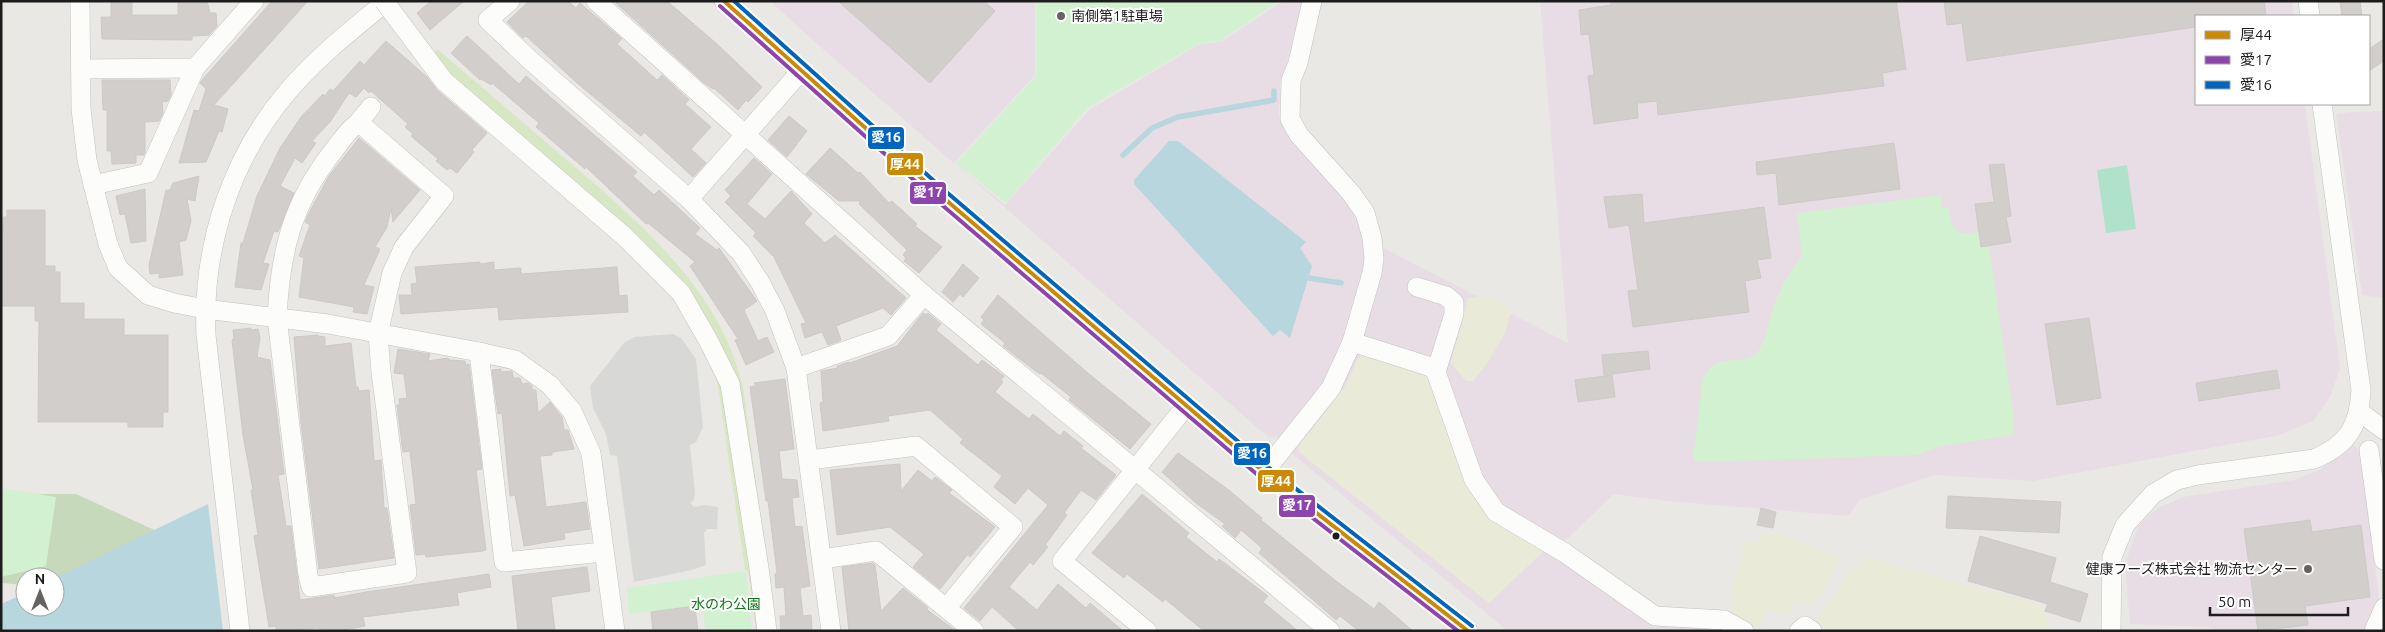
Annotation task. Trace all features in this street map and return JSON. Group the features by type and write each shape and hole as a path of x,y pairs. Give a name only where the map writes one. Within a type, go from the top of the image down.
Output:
{"street":[{"path":"80,1 82,118 87,160 108,244 118,268 148,295 205,309 328,324 515,360 550,385 572,411 590,453 615,631"},
{"path":"240,631 205,309 208,270 222,210 238,166 257,132 289,90 322,57 385,1 444,81 625,237 681,293 730,384 767,631"},
{"path":"510,1 488,20 530,60 689,199 741,253 775,310 796,368 810,460 831,631"},
{"path":"596,1 744,136 924,295 1330,631"},
{"path":"724,1 939,194 1186,406 1264,472 1468,631"},
{"path":"1264,472 1332,388 1352,342 1372,273 1374,259 1372,238 1365,213 1356,199 1299,135 1290,119 1291,80 1298,63 1312,1"},
{"path":"2308,1 2310,15"},
{"path":"93,185 148,173 195,68 249,3"},
{"path":"81,69 195,68"},
{"path":"689,199 802,71"},
{"path":"2111,631 2112,556 2125,526 2153,494 2177,480 2198,475 2314,459 2326,454 2348,437 2360,412 2361,390 2322,105"},
{"path":"357,124 363,126 444,196 404,247 392,273 378,334 381,372 407,573 311,587 277,318 279,280 294,220 314,174 371,107"},
{"path":"1416,287 1446,296 1454,303 1454,314 1436,372"},
{"path":"796,368 888,336 924,295"},
{"path":"1352,342 1431,367 1436,372 1474,480 1496,512 1565,553 1655,616 1724,620 1744,631"},
{"path":"479,352 504,562 603,552"},
{"path":"1147,631 1062,561 1186,406"},
{"path":"2360,412 2384,430"},
{"path":"2348,437 2376,450 2384,560"},
{"path":"810,460 916,446 1013,527 947,607"},
{"path":"822,559 876,551 947,607 974,631"},
{"path":"2374,631 2384,608"},
{"path":"1799,631 1805,626 1812,631"}],"shaded area":[{"path":"770,1 1035,1 1035,75 954,163 1005,205 1089,110 1198,45 1223,41 1283,1 1307,1 1280,83 1279,116 1293,144 1347,202 1366,239 1568,343 1540,1 2292,1 2294,15 2195,15 2195,105 2305,105 2340,368 2331,395 2314,420 2280,435 2033,481 1934,475 1860,500 1848,516 1667,501 1614,494 1551,554 1649,620 1719,628 1725,631 1508,631 1291,453 1287,439 1268,437 816,43"},
{"path":"2384,111 2384,298 2362,295 2336,114"},
{"path":"673,334 681,338 696,359 703,427 696,442 690,445 695,493 694,500 690,503 694,507 704,505 718,507 717,529 707,529 704,533 706,565 692,570 634,582 617,456 610,455 606,434 593,408 590,386 625,342 635,337"},
{"path":"2351,444 2360,450 2379,597 2379,604 2364,631 2218,631 2206,627 2130,624 2125,564 2138,526 2158,508 2183,497 2294,480 2321,469"}],"green space":[{"path":"1036,1 1279,1 1222,40 1198,44 1087,108 1006,203 956,163 1036,76"},
{"path":"437,49 618,204 645,230 695,287 715,318 732,351 743,387 776,631 756,631 748,571 745,570 718,386 705,345 679,300 448,79 433,55"},
{"path":"2127,165 2136,229 2106,233 2097,170"},
{"path":"1941,195 1942,208 1949,207 1951,224 1960,234 1980,232 1989,247 2014,418 2013,435 1941,446 1916,455 1700,462 1693,458 1703,378 1709,369 1716,364 1723,361 1745,359 1752,356 1761,347 1780,291 1802,256 1797,213"},
{"path":"1483,297 1504,303 1511,311 1505,333 1487,364 1473,381 1466,381 1451,363 1468,298"},
{"path":"1366,352 1431,374 1474,488 1547,548 1489,603 1300,453 1298,447 1345,387 1358,358"},
{"path":"1,488 56,497 46,566 15,567 15,574 1,577"},
{"path":"1,494 76,494 187,545 65,585 65,567 15,567 15,584 1,583"},
{"path":"1765,532 1780,535 1841,557 1826,587 1814,605 1795,600 1791,611 1784,615 1767,611 1759,628 1732,616 1732,586 1746,542 1756,542"},
{"path":"1866,557 2036,604 2043,607 2052,631 1829,631 1815,620 1838,591 1846,576"},
{"name":"水のわ公園","path":"745,571 752,631 706,631 702,605 629,614 627,588"}],"water":[{"path":"1169,141 1178,141 1306,242 1300,248 1312,266 1290,338 1280,330 1273,336 1134,184 1134,180"},
{"path":"208,504 223,631 1,631 1,604 15,598 15,617 65,617 65,573"}],"building":[{"path":"111,1 132,1 132,15 178,15 178,1 207,1 210,13 216,13 217,26 209,35 192,36 192,40 102,39 101,17 111,17"},
{"path":"272,1 308,1 214,105 228,109 222,132 219,131 206,162 179,163 194,110 199,111 206,89 200,83"},
{"path":"431,1 464,1 430,30 417,13"},
{"path":"529,1 568,1 576,8 580,3 622,39 617,44 657,80 662,75 689,100 685,104 711,127 691,149 706,163 693,177 644,132 641,136 577,83 526,36 523,38 507,22"},
{"path":"617,1 667,1 717,44 762,87 748,102 746,100 738,110 714,88 704,83 616,3"},
{"path":"838,1 984,1 995,11 930,83"},
{"path":"1611,1 1896,1 1906,69 1882,73 1884,86 1658,115 1657,101 1637,103 1638,118 1594,124 1588,76 1594,75 1589,34 1581,35 1579,10 1611,5"},
{"path":"1944,1 2264,1 2266,15 2195,15 2195,27 1967,61 1962,23 1947,25"},
{"path":"2360,1 2362,15 2342,15 2340,2"},
{"path":"467,36 519,84 526,76 637,172 633,176 654,195 659,190 700,228 695,234 717,250 719,248 757,301 744,310 758,341 767,337 774,352 746,365 735,340 738,339 690,266 695,262 648,223 646,224 586,167 585,169 536,127 539,123 492,83 491,85 480,80 451,53"},
{"path":"2384,39 2384,61 2370,70 2370,48"},
{"path":"386,41 427,77 437,90 487,133 472,150 474,152 457,173 450,168 447,170 436,161 438,159 411,136 413,134 405,127 408,124 371,91 369,93 364,88 356,97 349,93 330,122 312,141 316,143 302,163 295,158 280,186 294,193 278,232 274,231 263,263 269,264 261,290 235,287 241,243 243,243 257,196 280,148 301,117 323,94 325,96 330,89 333,91 360,61 364,65"},
{"path":"102,80 170,80 171,95 168,101 162,102 163,113 159,121 145,122 145,152 144,155 136,155 136,163 112,164 111,151 107,151 107,110 103,110"},
{"path":"789,116 807,131 787,157 768,140"},
{"path":"359,138 420,190 393,222 391,208 387,227 375,247 380,249 364,285 374,287 367,314 353,312 354,307 299,297 304,258 299,256 310,225 305,222 329,176"},
{"path":"1894,143 1900,189 1779,205 1776,173 1757,175 1756,162"},
{"path":"830,148 858,173 860,172 889,203 892,201 917,224 915,226 942,247 919,273 904,261 906,258 903,255 907,250 859,204 861,201 839,201 806,174"},
{"path":"754,158 772,174 747,204 765,219 791,191 812,214 804,223 825,243 835,235 906,298 891,315 883,308 836,326 841,340 828,345 822,332 805,338 801,324 806,323 774,257 753,236 756,233 725,202 731,196 725,190"},
{"path":"2004,164 2011,216 2006,217 2011,242 1981,247 1975,204 1994,202 1989,165"},
{"path":"199,176 195,201 187,199 191,221 186,240 179,242 183,275 159,278 159,273 150,274 149,265 166,190 170,190 173,183"},
{"path":"145,189 146,241 131,243 125,214 120,215 116,196"},
{"path":"1642,194 1644,223 1764,207 1771,258 1757,260 1761,278 1745,281 1749,312 1633,327 1628,291 1638,290 1629,225 1609,228 1604,197"},
{"path":"7,210 45,210 45,266 55,266 55,272 60,272 60,303 84,303 84,319 124,319 124,335 168,335 168,412 163,412 163,427 128,427 128,422 38,422 39,321 35,321 35,306 1,306 1,226 3,226 3,217 7,217"},
{"path":"480,262 480,264 494,262 494,270 521,268 521,274 617,267 619,296 627,295 628,312 499,320 498,307 401,314 399,295 412,295 411,284 417,283 415,267"},
{"path":"963,264 979,278 963,297 960,294 953,302 942,292"},
{"path":"998,295 1089,374 1151,424 1130,449 1069,400 1071,397 1003,346 1005,343 981,324 984,320 981,317"},
{"path":"923,313 926,315 928,313 941,324 936,330 978,365 982,360 1004,376 1001,380 1003,382 995,392 1029,419 1033,414 1060,436 1064,431 1083,446 1081,448 1116,475 1096,500 1081,490 1064,513 1067,515 1045,545 1048,547 1033,565 1030,562 1009,587 1037,610 1058,584 1086,608 1090,603 1123,631 1019,631 992,607 980,621 964,608 1048,505 1028,488 1015,504 994,487 1002,476 960,443 963,439 930,410 888,416 889,421 823,431 820,403 823,402 821,371 838,368 837,366 897,346"},
{"path":"2089,318 2101,398 2057,405 2045,324"},
{"path":"251,328 251,330 258,329 260,338 257,357 270,360 284,474 278,475 286,526 291,526 300,600 334,595 334,598 489,574 491,587 457,593 459,605 363,617 365,626 339,631 326,631 326,629 319,628 276,631 276,626 269,627 254,536 258,535 251,490 253,490 243,435 232,340 234,339 233,330"},
{"path":"318,335 325,337 325,346 351,343 356,387 358,387 359,391 369,390 374,461 381,460 384,508 387,508 394,558 319,569 301,423 294,337"},
{"path":"398,349 430,354 428,361 448,358 449,360 465,361 466,365 469,364 482,469 476,470 486,550 426,557 425,554 416,555 410,505 416,504 410,451 403,452 397,405 400,405 399,399 407,398 404,374 394,373"},
{"path":"1648,351 1650,369 1604,375 1602,355"},
{"path":"501,369 501,372 512,371 513,378 520,378 522,384 528,383 532,386 532,390 536,390 538,413 550,402 562,417 564,430 568,430 574,449 540,456 546,507 586,502 590,529 564,533 565,539 524,546 515,495 510,496 502,413 498,414 492,370"},
{"path":"2277,370 2280,388 2199,401 2196,383"},
{"path":"1612,375 1615,397 1578,402 1575,380"},
{"path":"785,379 794,449 779,451 782,479 797,480 799,497 792,498 795,527 802,526 810,586 800,588 803,616 811,615 812,631 781,631 780,616 786,616 784,587 776,588 775,574 777,573 768,501 766,501 750,387 756,386 754,383"},
{"path":"1178,453 1230,491 1262,518 1261,520 1336,581 1374,609 1379,602 1413,631 1359,631 1340,616 1336,620 1259,553 1262,548 1241,530 1235,538 1222,526 1225,524 1196,503 1162,472"},
{"path":"900,464 901,491 918,470 932,481 935,477 952,490 949,493 995,527 970,557 968,554 940,589 913,567 924,554 890,527 837,535 830,470"},
{"path":"1142,494 1189,533 1186,537 1217,562 1219,559 1268,596 1263,602 1298,631 1204,631 1165,599 1163,602 1127,574 1124,578 1092,553"},
{"path":"1948,496 2061,502 2059,533 1946,528"},
{"path":"1761,508 1776,512 1773,528 1757,525"},
{"name":"健康フーズ株式会社 物流センター","path":"2310,520 2312,532 2361,525 2370,597 2305,606 2308,625 2258,631 2244,529"},
{"path":"1980,536 2056,558 2050,582 2088,594 2080,622 2045,611 2048,604 1968,581"},
{"path":"873,563 875,565 881,611 903,588 928,608 926,609 956,631 849,631 842,567"},
{"path":"587,567 590,591 551,597 555,631 518,631 512,576"},
{"path":"695,606 698,631 653,631 651,612"}],"waterway":[{"path":"1123,155 1152,128 1178,117 1274,100 1274,91"},
{"path":"1309,278 1341,283"}],"transit line":[{"name":"厚44","path":"724,1 939,194 1264,472 1468,631"},
{"name":"愛16","path":"734,1 943,189 1268,467 1472,626"},
{"name":"愛17","path":"720,6 935,199 1260,477 1458,631"}],"place":[{"name":"南側第1駐車場","path":"1061,16"},
{"name":"健康フーズ株式会社 物流センター","path":"2308,569"}]}
